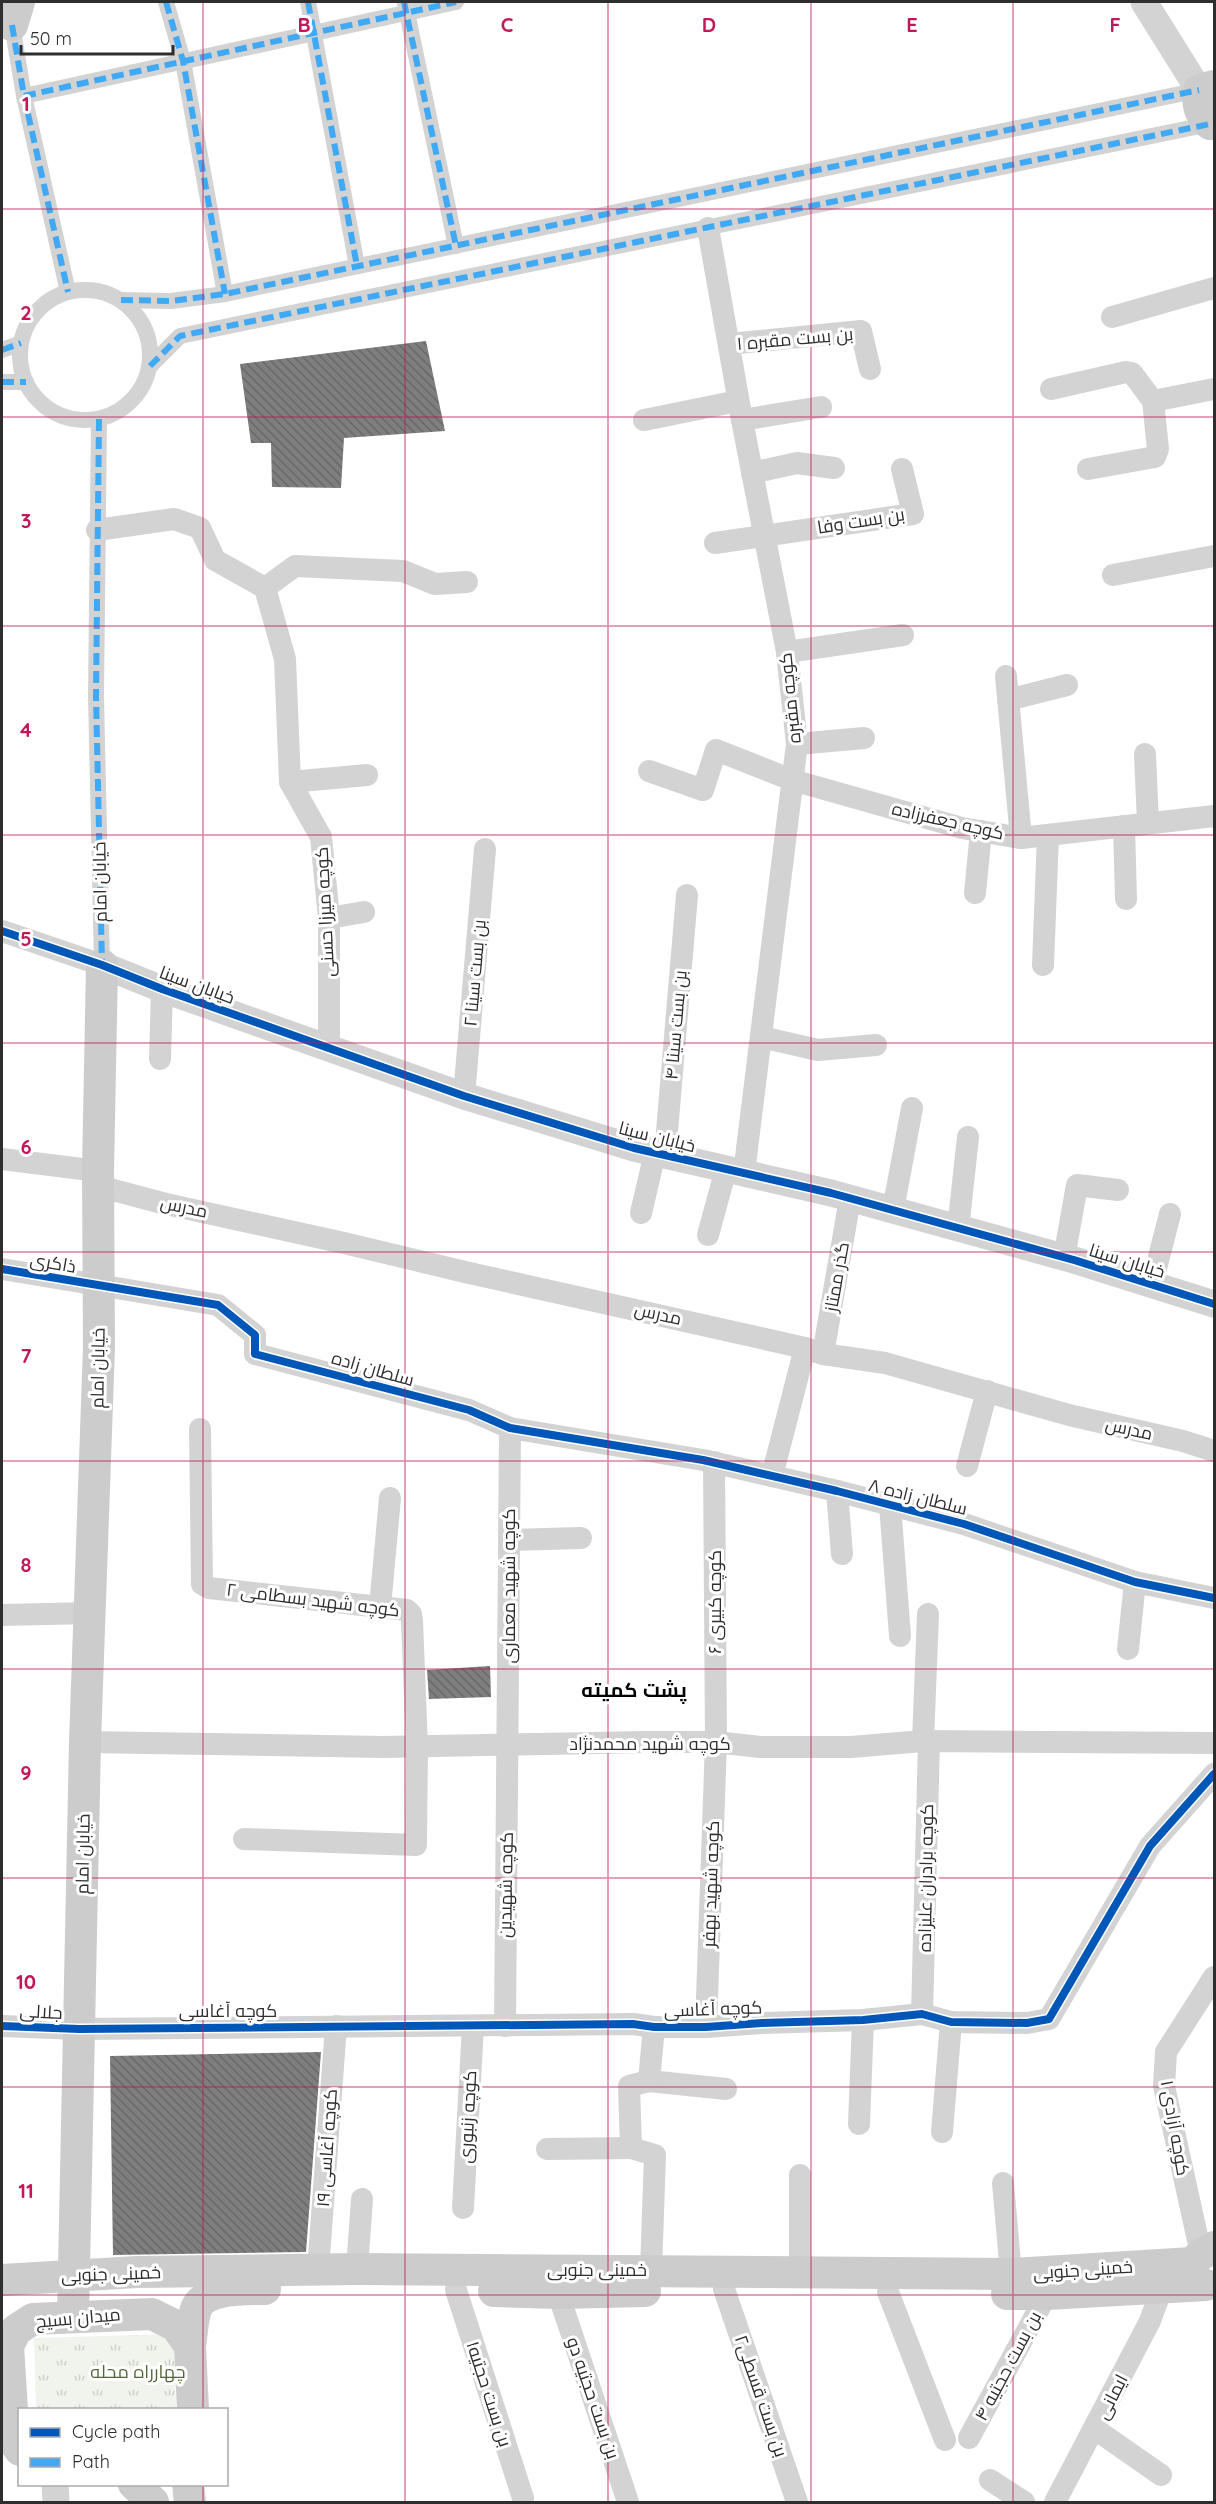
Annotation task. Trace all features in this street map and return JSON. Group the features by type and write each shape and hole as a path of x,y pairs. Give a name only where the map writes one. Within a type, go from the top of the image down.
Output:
{"main road":[{"path":"1207,88 1199,108 1213,128"},
{"name":"خیابان امام","path":"74,2317 85,1742 91,1613 99,1286 98,1178 102,964"},
{"name":"خمینی جنوبی","path":"2,2280 137,2272 357,2269 1011,2274 1206,2267"},
{"name":"خمینی جنوبی","path":"190,2346 197,2307 208,2296 237,2289 558,2293 724,2289 1047,2294 1162,2288 1206,2267"},
{"path":"126,2314 137,2272"},
{"path":"2,2291 33,2319"},
{"name":"میدان بسیج","path":"18,2447 14,2442 5,2342 16,2330 33,2319 152,2314 176,2326 190,2346"},
{"path":"190,2346 193,2408"},
{"path":"136,2486 153,2502"},
{"path":"188,2486 190,2502"}],"street":[{"path":"166,2 183,61 225,294"},
{"path":"308,2 357,266"},
{"path":"24,96 315,33 405,7 456,2"},
{"path":"121,300 171,301 225,294 1207,88 1144,2"},
{"path":"405,7 456,246"},
{"path":"11,18 24,96 68,292"},
{"path":"150,366 180,336 1213,128"},
{"name":"کوچه مقبره","path":"708,228 740,411 787,652 797,744 761,1037 735,1171 708,1235"},
{"path":"1112,317 1215,288"},
{"path":"86,289 104,292 121,300 135,312 145,327 150,346 150,366 144,384 132,400 117,412 99,419 77,420 56,413 39,400 26,382 20,361 21,343 27,326 37,311 51,299 68,292 86,289"},
{"name":"بن بست مقبره ۱","path":"729,344 861,331 870,369"},
{"path":"2,350 21,343"},
{"path":"1051,388 1132,373 1153,401 1158,449 1155,457 1088,469"},
{"path":"2,382 26,382"},
{"path":"1153,401 1215,389"},
{"path":"644,420 740,411 821,407"},
{"name":"خیابان امام","path":"99,419 96,696 102,964"},
{"path":"752,473 797,463 834,468"},
{"name":"بن بست وفا","path":"765,536 913,514 902,469"},
{"path":"97,530 174,519 200,528 215,560 265,588 295,566 403,571 435,584 467,582"},
{"path":"715,543 765,536"},
{"path":"1113,575 1215,556"},
{"name":"کوچه میرزا حسنی","path":"265,588 285,659 290,782 321,837 329,918 329,1049"},
{"path":"787,652 903,635"},
{"path":"1006,676 1020,838"},
{"path":"1008,700 1066,686"},
{"path":"797,744 864,738"},
{"name":"کوچه جعفرزاده","path":"649,771 703,790 716,750 792,780 962,828 1020,838 1215,816"},
{"path":"1144,754 1148,823"},
{"path":"290,782 367,775"},
{"path":"1124,826 1126,899"},
{"path":"975,893 981,831"},
{"path":"1043,965 1048,835"},
{"name":"بن بست سینا ۲","path":"464,1096 485,849"},
{"name":"بن بست سینا ۴","path":"641,1213 660,1154 687,895"},
{"path":"329,918 364,912"},
{"path":"2,931 102,964"},
{"name":"خیابان سینا","path":"102,964 162,989 464,1096 660,1154 850,1199 958,1228 1215,1304"},
{"path":"160,1059 162,989"},
{"path":"761,1037 818,1050 876,1045"},
{"path":"893,1210 912,1108"},
{"path":"958,1228 969,1137"},
{"name":"مدرس","path":"2,1159 98,1178 166,1204 814,1351 885,1363 1069,1415 1183,1441 1215,1452"},
{"path":"1064,1258 1077,1185 1118,1190"},
{"name":"گذر ممتاز","path":"772,1476 814,1351 850,1199"},
{"path":"1152,1284 1170,1214"},
{"name":"ذاکری","path":"2,1269 218,1305"},
{"name":"سلطان زاده","path":"218,1305 255,1335 255,1354 469,1410 510,1428 609,1444"},
{"path":"967,1467 987,1391"},
{"name":"کوچه شهید معماری","path":"508,1743 510,1428"},
{"name":"کوچه شهید بسطامی ۲","path":"200,1429 202,1584 208,1588 407,1610 411,1614 417,1746"},
{"name":"سلطان زاده ۸","path":"609,1444 714,1462 837,1491 964,1524 1135,1582 1215,1598"},
{"name":"کوچه کبیری ۶","path":"714,1462 716,1742"},
{"path":"837,1491 842,1554"},
{"path":"380,1607 390,1498"},
{"path":"890,1505 900,1636"},
{"path":"509,1540 581,1538"},
{"path":"1128,1649 1135,1582"},
{"path":"2,1615 91,1613"},
{"name":"کوچه برادران علیزاده","path":"922,2014 928,1614"},
{"name":"کوچه شهید محمدنژاد","path":"85,1742 204,1746 716,1742 760,1747 851,1747 926,1741 1215,1743"},
{"name":"کوچه شهید بهفر","path":"706,2027 716,1742"},
{"name":"کوچه شهیدین","path":"505,2026 508,1743"},
{"path":"244,1839 416,1845 417,1746"},
{"name":"کوچه آغاسی","path":"79,2029 633,2024 654,2027 706,2027 863,2020 922,2014 951,2022 1027,2023 1049,2019 1150,1846 1215,1774"},
{"name":"کوچه آزادی ۱","path":"1206,2267 1164,2086 1166,2052 1215,1977"},
{"path":"859,2124 863,2020"},
{"path":"942,2132 951,2022"},
{"name":"جلالی","path":"2,2026 79,2029"},
{"name":"کوچه آغاسی ۱۹","path":"318,2270 336,2026"},
{"name":"کوچه زنبوری","path":"463,2208 473,2026"},
{"path":"649,2080 654,2027"},
{"path":"631,2148 629,2086 649,2080 726,2089"},
{"path":"547,2149 631,2148 655,2155 651,2271"},
{"path":"800,2175 800,2274"},
{"path":"1003,2183 1011,2274"},
{"path":"357,2269 362,2199"},
{"name":"ایمانی","path":"1055,2502 1150,2321 1162,2288"},
{"name":"بن بست قسطی۲","path":"724,2289 797,2502"},
{"name":"بن بست حجتیه۱","path":"456,2290 523,2498"},
{"path":"888,2292 945,2440"},
{"name":"بن بست حجتیه دو","path":"558,2293 628,2502"},
{"name":"بن بست حجتیه ۴","path":"969,2438 1047,2294"},
{"path":"1095,2429 1161,2475"},
{"path":"990,2480 1024,2502"},
{"path":"55,2486 56,2502"}],"green space":[{"name":"چهارراه محله","path":"174,2334 176,2408 36,2408 34,2338"}],"building":[{"path":"426,341 445,431 344,438 341,488 272,487 271,443 251,443 240,364"},
{"path":"490,1666 491,1697 429,1699 427,1670"},
{"path":"321,2052 306,2252 113,2255 110,2056"}],"marked path":[{"path":"166,2 183,61 225,294"},
{"path":"308,2 357,266"},
{"path":"404,2 456,246"},
{"path":"24,96 456,2"},
{"path":"12,25 24,96 68,292"},
{"path":"121,300 171,301 225,294 1199,90"},
{"path":"150,366 180,336 1210,124"},
{"path":"2,350 21,343"},
{"path":"2,382 26,382"},
{"path":"99,419 96,696 102,965"}],"cycle path":[{"path":"2,931 464,1096 634,1148 831,1193 1074,1260 1214,1304"},
{"path":"2,1269 218,1305 255,1335 255,1354 469,1410 510,1428 703,1460 837,1491 964,1524 1135,1582 1214,1598"},
{"path":"2,2026 79,2029 633,2024 654,2027 706,2027 863,2020 922,2014 951,2022 1027,2023 1049,2019 1150,1846 1214,1774"}],"district":[{"name":"پشت کمیته","path":"634,1690"}]}
